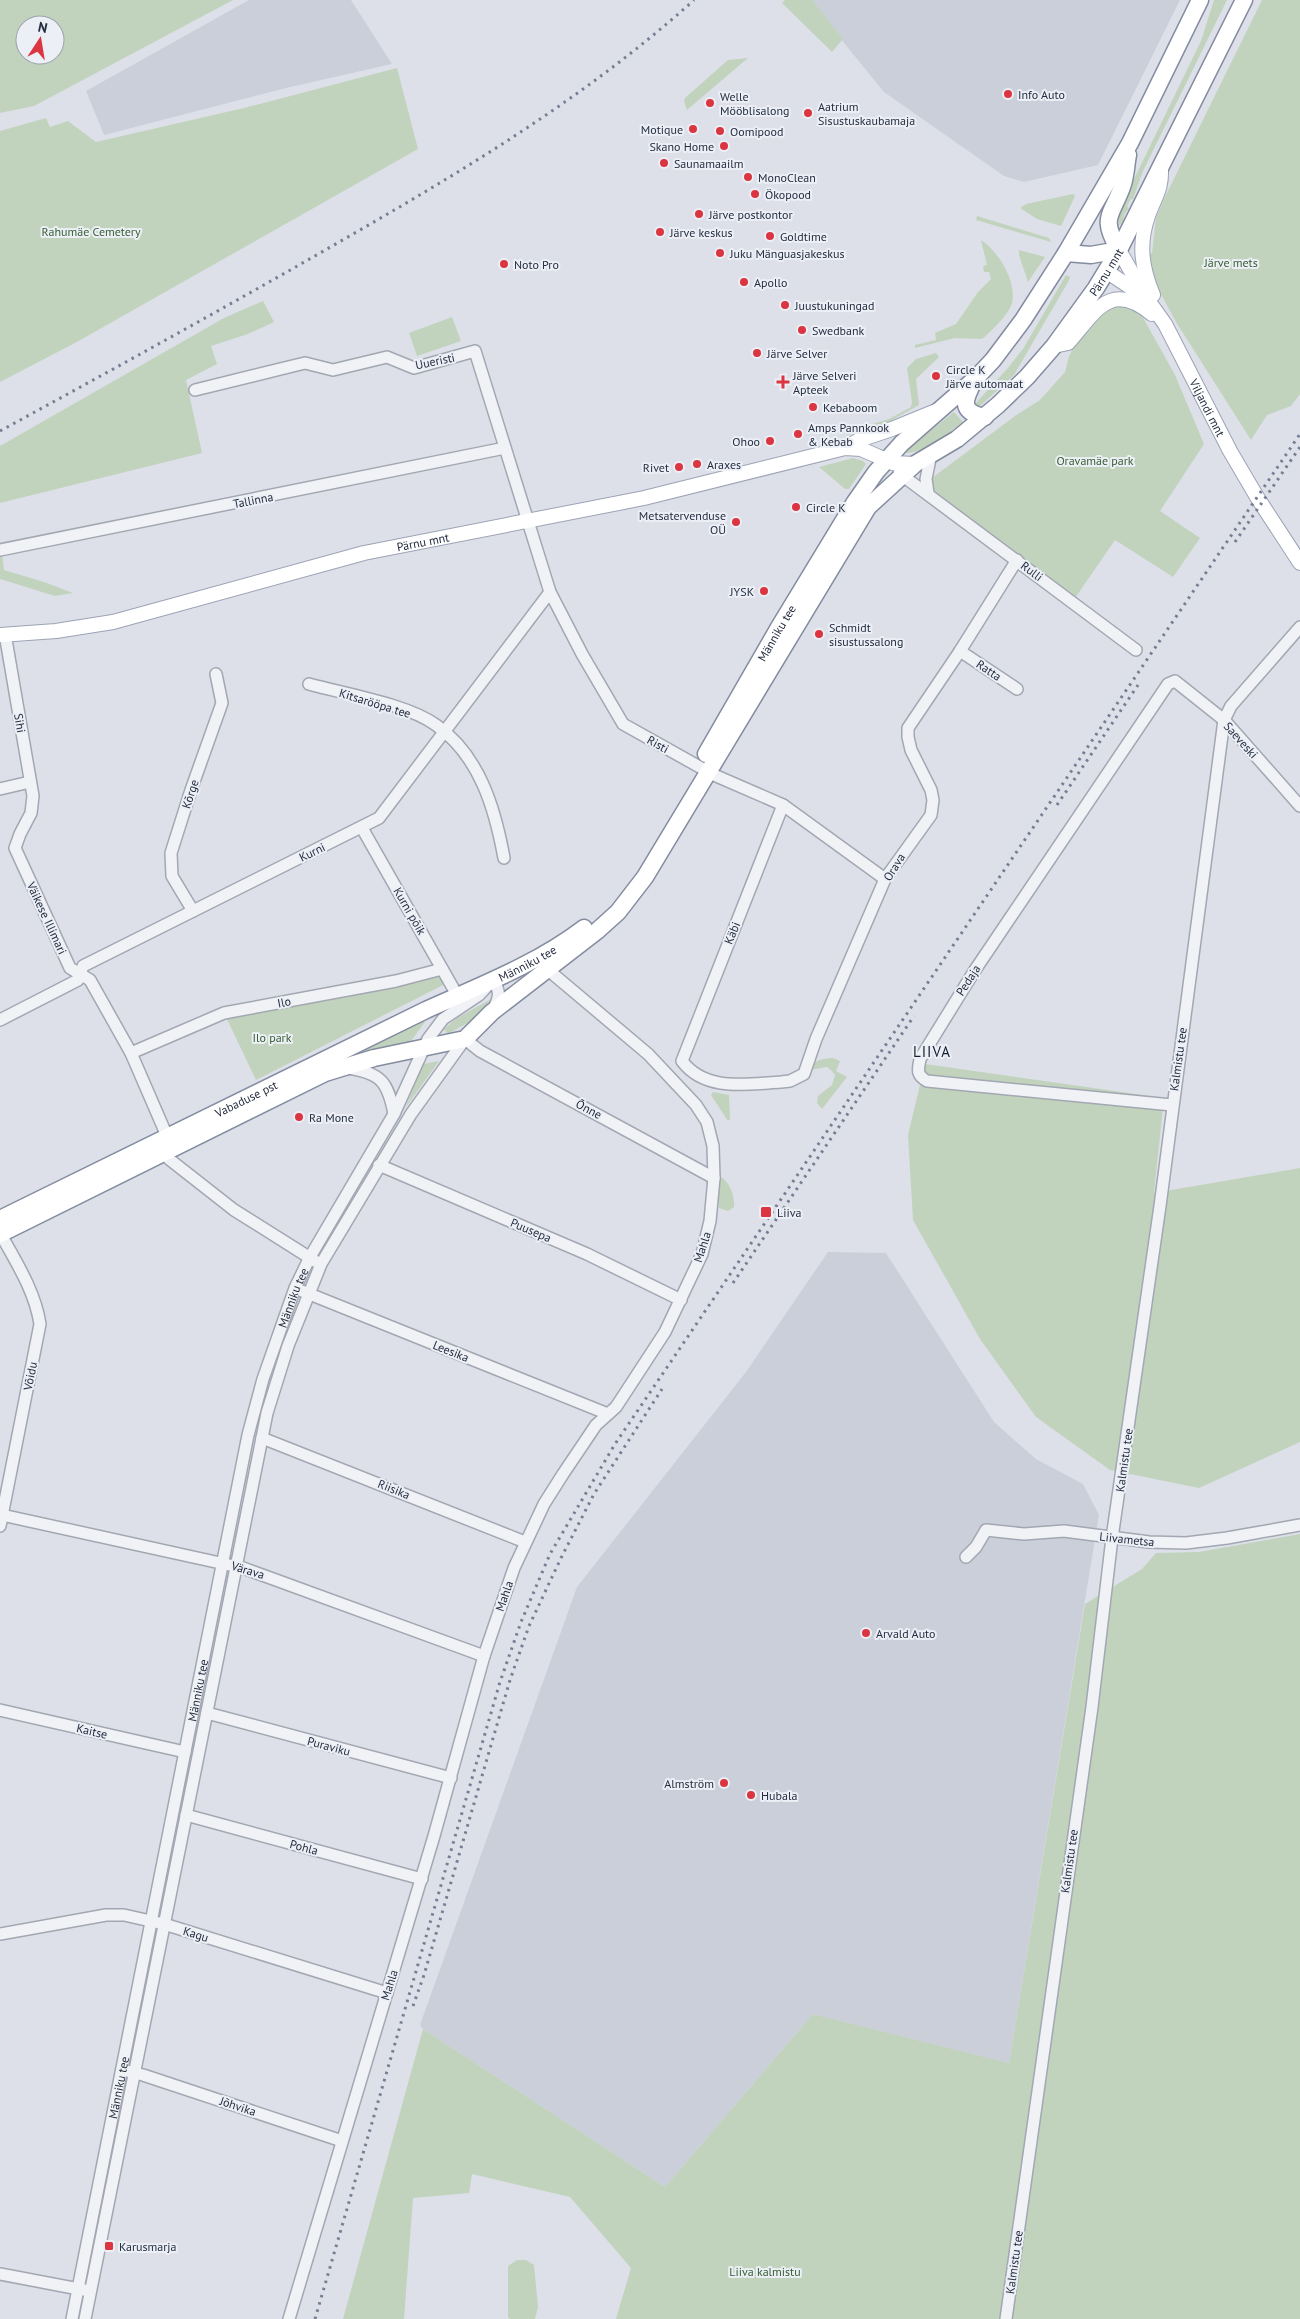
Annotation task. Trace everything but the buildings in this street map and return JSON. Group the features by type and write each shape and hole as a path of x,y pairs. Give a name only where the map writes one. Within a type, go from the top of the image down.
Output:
{"highway":[{"name":"Pärnu mnt","path":"890,461 937,410 975,379 1013,334 1066,253 1130,143 1200,0"},
{"name":"Pärnu mnt","path":"915,464 957,438 985,416 1027,377 1054,346 1106,272 1119,250 1244,0"},
{"path":"1066,253 1091,255 1119,250 1110,233 1108,223 1110,212 1123,186 1130,143"},
{"path":"1066,253 1106,272"},
{"path":"975,379 967,394 965,405 968,411 985,416"},
{"name":"Männiku tee","path":"465,1039 492,1012 618,912 645,877 778,629 855,502 890,461"},
{"name":"Männiku tee","path":"493,980 570,939 612,903 704,770 862,516 889,487 915,464"},
{"name":"Vabaduse pst","path":"0,1233 457,995 493,980"},
{"name":"Vabaduse pst","path":"0,1219 169,1146 342,1067 465,1039"}],"main road":[{"path":"1161,168 1162,184 1148,216 1141,251 1145,276 1165,324"},
{"name":"Viljandi mnt","path":"1119,250 1145,296 1165,324 1230,451 1300,563"},
{"path":"1106,272 1145,296"},
{"path":"1054,346 1068,343 1102,306 1121,298 1140,304 1165,324"},
{"name":"Pärnu mnt","path":"2,635 56,631 112,622 364,553 644,498 845,448 859,440 892,430 937,410"},
{"name":"Pärnu mnt","path":"845,448 867,450 890,461 915,464"}],"street":[{"name":"Uueristi","path":"195,390 305,363 333,370 387,356 414,368 475,352 527,522"},
{"name":"Tallinna","path":"0,550 505,448"},
{"path":"928,493 926,479 931,454"},
{"name":"Rulli","path":"890,461 903,476 1018,560 1136,650"},
{"name":"Risti","path":"527,522 550,592 582,654 623,724 704,770 783,805 885,879"},
{"name":"Orava","path":"682,1061 694,1075 708,1082 724,1084 790,1081 804,1074 816,1039 885,879 931,815 933,800 931,790 911,750 908,728 1018,560"},
{"name":"Kurni","path":"0,1020 78,980 83,966 379,818 550,592"},
{"name":"Kalmistu tee","path":"1006,2319 1092,1706 1112,1538 1160,1206 1224,720 1231,706 1300,627"},
{"name":"Sihi","path":"2,635 30,782"},
{"name":"Ratta","path":"960,651 1017,690"},
{"name":"Kõrge","path":"193,911 172,876 171,853 222,703 216,674"},
{"name":"Saeveski","path":"1176,681 1224,720 1300,806"},
{"name":"Pedaja","path":"1172,1105 927,1081 920,1077 917,1072 920,1058 929,1042 975,970 1168,684 1176,681"},
{"name":"Kitsarööpa tee","path":"309,684 398,708 436,725 460,746 482,779 498,824 504,858"},
{"path":"0,789 30,782"},
{"name":"Väikese Illimari","path":"30,782 33,796 31,813 15,848 70,968 90,980 131,1053 169,1146"},
{"name":"Käbi","path":"682,1061 783,805"},
{"name":"Kurni põik","path":"362,828 457,995"},
{"name":"Ilo","path":"131,1053 224,1013 396,981 442,969"},
{"name":"Mahla","path":"289,2319 422,1879 484,1656 514,1568 544,1504 563,1474 596,1425 616,1407 660,1340 702,1254 710,1221 714,1178 713,1146 707,1122 696,1105 627,1035 547,969"},
{"path":"492,1012 499,999 499,990 493,980"},
{"name":"Männiku tee","path":"72,2319 151,1920 262,1379 295,1288 310,1257 394,1114 422,1049 443,1019 479,995 493,980"},
{"name":"Männiku tee","path":"85,2319 262,1438 275,1384 321,1264 379,1165 432,1083 465,1039"},
{"name":"Õnne","path":"465,1039 480,1051 714,1178"},
{"path":"342,1067 368,1071 382,1080 390,1094 394,1114"},
{"path":"169,1146 169,1158 234,1210 321,1264"},
{"path":"372,1151 379,1165"},
{"name":"Puusepa","path":"379,1165 587,1254 681,1300"},
{"name":"Võidu","path":"0,1233 25,1278 38,1307 40,1324 1,1523"},
{"name":"Leesika","path":"295,1288 608,1414"},
{"name":"Riisika","path":"262,1438 525,1542"},
{"name":"Värava","path":"1,1523 237,1566 484,1656"},
{"name":"Liivametsa","path":"966,1557 976,1547 986,1530 1024,1534 1064,1531 1112,1538 1186,1543 1300,1525"},
{"name":"Kaitse","path":"0,1710 185,1752"},
{"name":"Puraviku","path":"207,1713 451,1778"},
{"name":"Pohla","path":"186,1815 422,1879"},
{"name":"Kagu","path":"0,1934 124,1914 151,1920 387,1993"},
{"name":"Jõhvika","path":"121,2070 342,2141"},
{"path":"0,2274 91,2292"}],"shaded area":[{"path":"249,0 351,0 392,64 286,88 104,135 86,91"},
{"path":"809,0 1180,0 1098,165 1024,182 1004,176 884,92"},
{"path":"828,1252 886,1253 994,1422 1036,1459 1083,1484 1099,1515 1009,2063 813,2014 665,2187 423,2029 420,2025 577,1587 746,1372"}],"green space":[{"path":"0,0 233,0 34,106 0,113"},
{"path":"785,0 812,0 843,39 832,52 782,3"},
{"path":"1214,0 1227,0 1143,171 1133,199 1131,199 1127,206 1129,208 1125,213 1123,221 1118,226 1120,208 1201,41"},
{"name":"Järve mets","path":"1262,0 1300,0 1300,394 1291,406 1267,415 1251,440 1176,322 1156,285 1147,254 1152,253 1156,218 1163,201"},
{"path":"748,58 687,110 685,98 728,60"},
{"name":"Rahumäe Cemetery","path":"397,68 418,149 75,343 0,382 0,131 46,118 50,127 68,121 96,142 244,108"},
{"path":"1073,194 1075,196 1061,226 1037,219 1020,208 1026,204"},
{"path":"977,216 1049,238 1051,242 976,220"},
{"path":"981,240 994,251 1009,276 1013,294 1008,312 982,339 955,338 915,348 915,345 936,340 935,333 956,324 978,292 991,279 989,272 984,272 983,266 987,265"},
{"path":"1019,250 1045,257 1028,282 1019,255"},
{"path":"1066,275 1070,277 1068,282 1014,375 979,407 974,405 1023,349"},
{"path":"263,301 274,322 248,334 211,346 217,364 186,380 202,453 0,503 0,446 224,318"},
{"name":"Oravamäe park","path":"1123,305 1141,314 1175,375 1204,444 1160,511 1200,538 1173,577 1115,540 1073,601 1017,560 931,488 932,478 1015,416 1040,400 1065,372 1069,356 1077,341 1105,310"},
{"path":"452,317 461,341 417,356 409,333"},
{"path":"936,353 939,357 916,379 919,405 883,425 847,435 849,431 889,419 911,407 912,402 907,368 916,359"},
{"path":"954,412 963,422 927,447 903,453"},
{"path":"853,458 866,464 849,489 845,489 819,467"},
{"path":"0,551 2,552 4,570 73,593 55,596 0,579"},
{"name":"Ilo park","path":"442,969 451,981 256,1080 224,1013"},
{"path":"491,999 471,1021 448,1034 444,1029 457,1018"},
{"path":"422,1020 425,1022 411,1041 346,1057"},
{"path":"833,1058 840,1061 836,1071 847,1077 822,1109 817,1103 818,1096 832,1085 835,1075 827,1067 810,1070 816,1062 822,1059"},
{"path":"439,1061 406,1107 423,1064"},
{"path":"925,1064 1164,1098 1154,1193 1300,1168 1300,1442 1199,1488 1110,1470 1036,1417 980,1339 913,1220 908,1135"},
{"path":"713,1092 729,1095 730,1119 728,1121 711,1095"},
{"path":"721,1177 729,1186 734,1199 734,1207 728,1211 719,1208 719,1179"},
{"name":"Liiva kalmistu","path":"1300,1534 1300,2319 616,2319 631,2268 570,2197 472,2174 469,2193 413,2198 404,2319 343,2319 423,2029 665,2187 813,2014 1009,2063 1085,1604 1142,1569 1156,1553 1199,1552"},
{"path":"517,2260 526,2260 534,2265 538,2307 535,2319 510,2319 508,2317 508,2266"}],"railway":[{"path":"0,431 286,272 471,164 608,71 694,0"},
{"path":"315,2319 500,1682 521,1622 550,1554 615,1444 1300,434"},
{"path":"1235,542 1300,447"},
{"path":"1057,805 1138,685"},
{"path":"733,1283 914,1016"},
{"path":"413,2006 424,1975 510,1680 529,1626 594,1494 662,1389"}],"place":[{"name":"Info Auto","path":"1008,94"},
{"name":"Welle Mööblisalong","path":"710,103"},
{"name":"Aatrium Sisustuskaubamaja","path":"808,113"},
{"name":"Motique","path":"693,129"},
{"name":"Oomipood","path":"720,131"},
{"name":"Skano Home","path":"724,146"},
{"name":"Saunamaailm","path":"664,163"},
{"name":"MonoClean","path":"748,177"},
{"name":"Ökopood","path":"755,194"},
{"name":"Järve postkontor","path":"699,214"},
{"name":"Järve keskus","path":"660,232"},
{"name":"Goldtime","path":"770,236"},
{"name":"Juku Mänguasjakeskus","path":"720,253"},
{"name":"Noto Pro","path":"504,264"},
{"name":"Apollo","path":"744,282"},
{"name":"Juustukuningad","path":"785,305"},
{"name":"Swedbank","path":"802,330"},
{"name":"Järve Selver","path":"757,353"},
{"name":"Circle K Järve automaat","path":"936,376"},
{"name":"Järve Selveri Apteek","path":"783,382"},
{"name":"Kebaboom","path":"813,407"},
{"name":"Amps Pannkook & Kebab","path":"798,434"},
{"name":"Ohoo","path":"770,441"},
{"name":"Araxes","path":"697,464"},
{"name":"Rivet","path":"679,467"},
{"name":"Circle K","path":"796,507"},
{"name":"Metsatervenduse OÜ","path":"736,522"},
{"name":"JYSK","path":"764,591"},
{"name":"Schmidt sisustussalong","path":"819,634"},
{"name":"Ra Mone","path":"299,1117"},
{"name":"Liiva","path":"766,1212"},
{"name":"Arvald Auto","path":"866,1633"},
{"name":"Almström","path":"724,1783"},
{"name":"Hubala","path":"751,1795"},
{"name":"Karusmarja","path":"109,2246"}],"district":[{"name":"LIIVA","path":"932,1051"}]}
